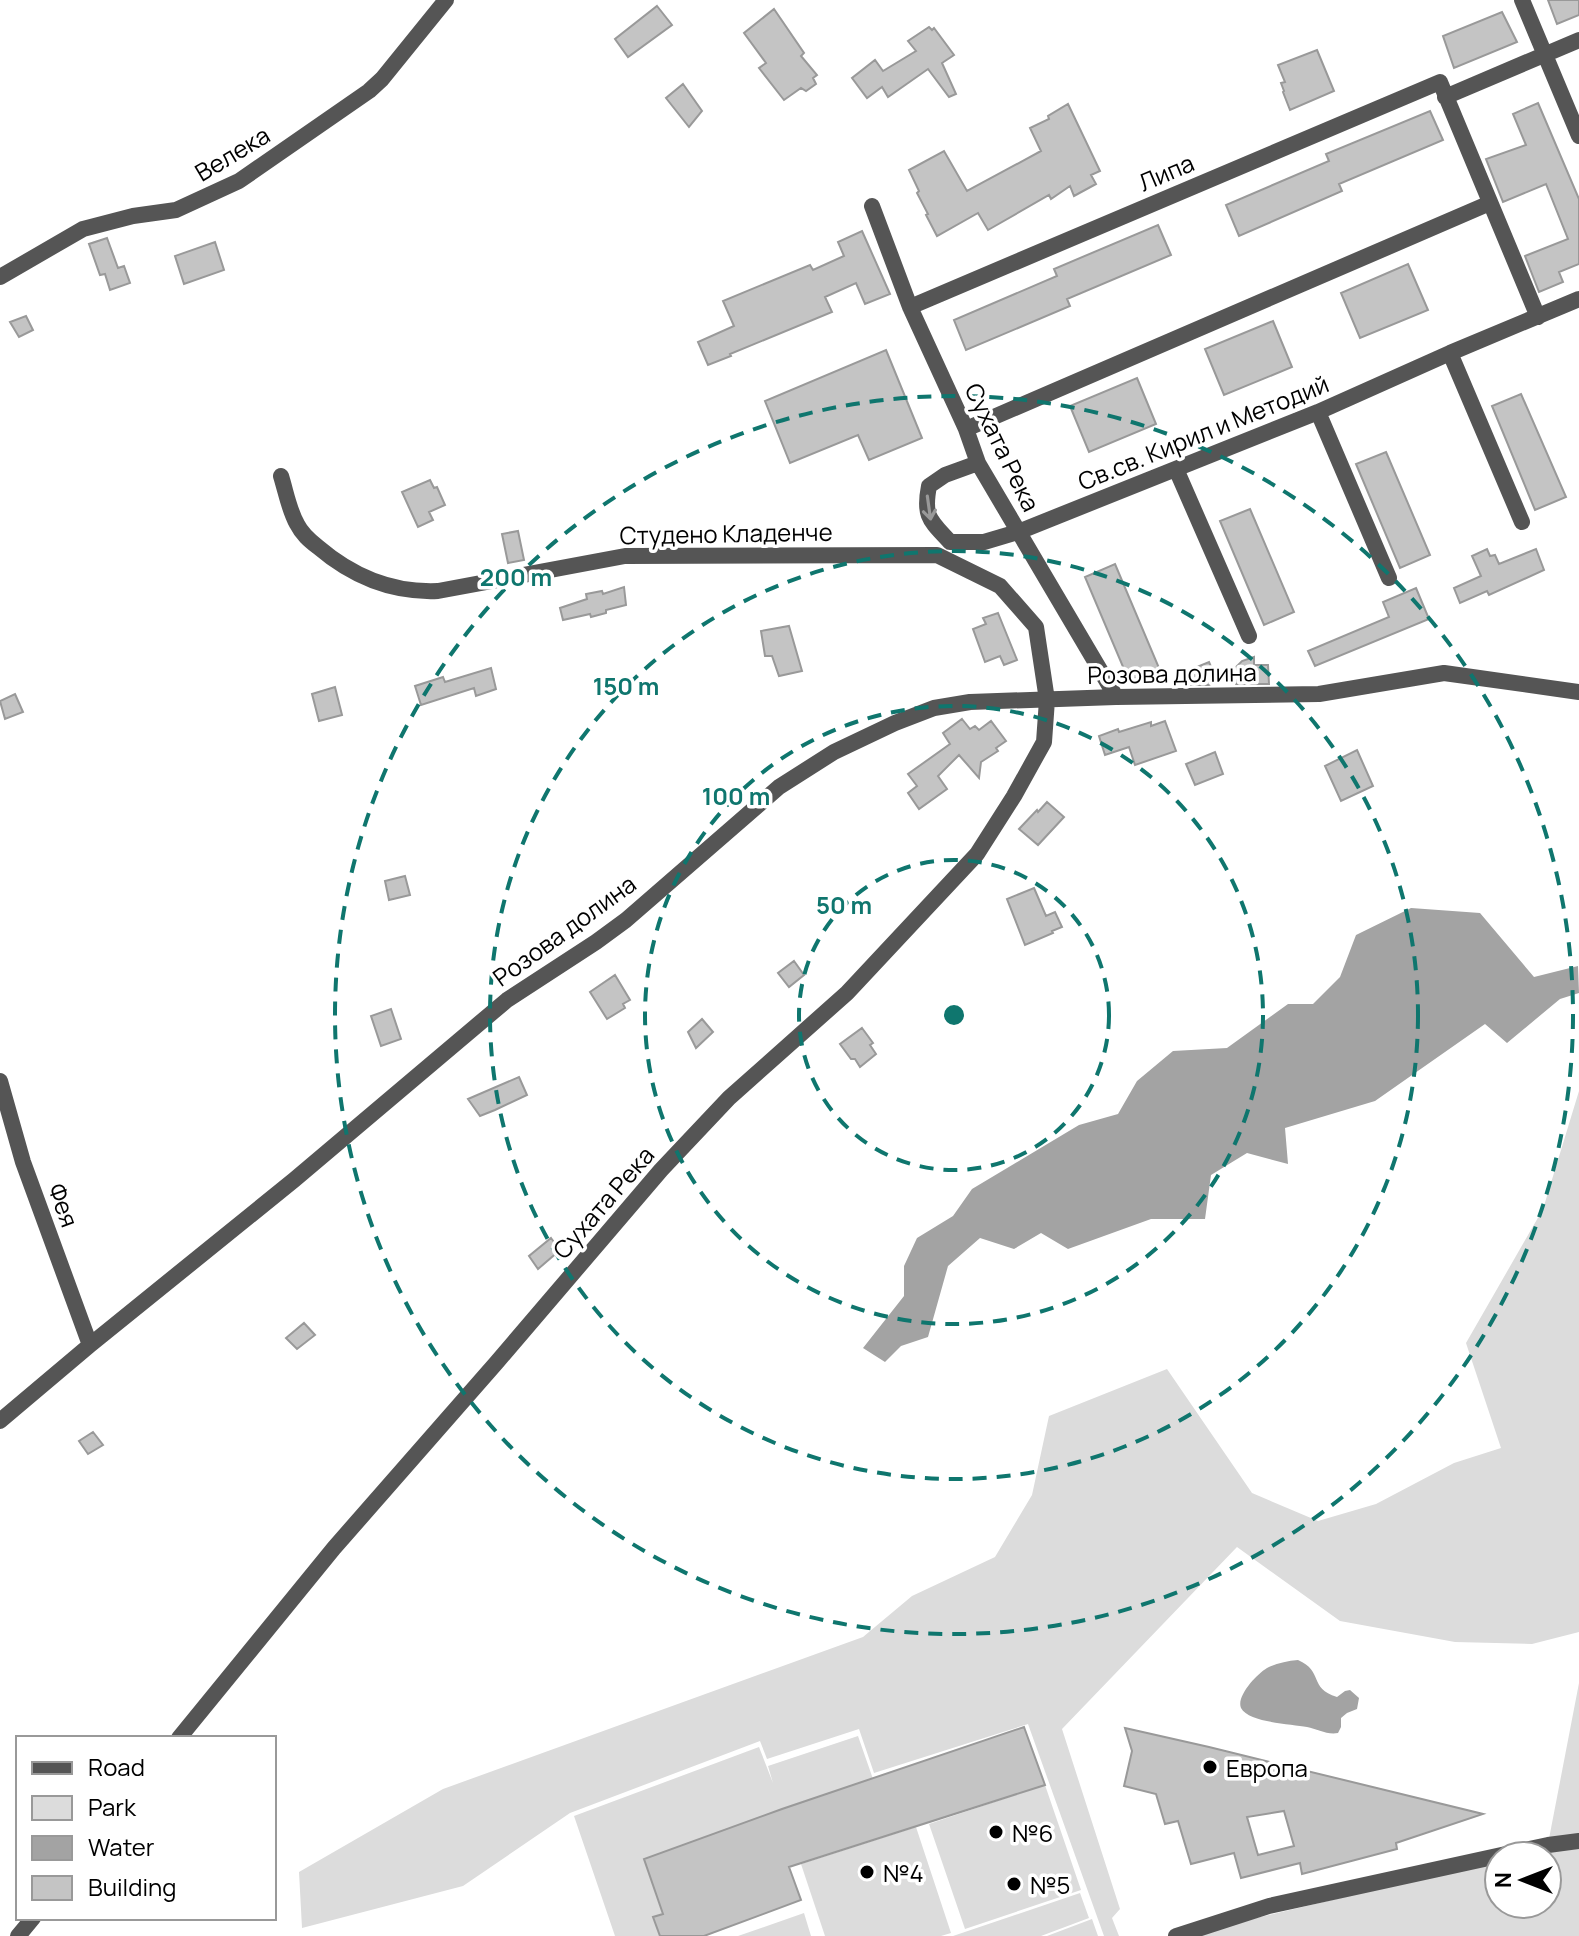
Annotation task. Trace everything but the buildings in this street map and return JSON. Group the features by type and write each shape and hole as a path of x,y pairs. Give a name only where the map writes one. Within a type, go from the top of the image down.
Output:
{"street":[{"name":"Велека","path":"0,277 83,229 133,216 176,210 239,181 369,91 446,0"},
{"path":"1522,0 1579,136"},
{"name":"Липа","path":"910,307 1443,89 1545,55 1579,40"},
{"path":"1443,89 1538,317"},
{"path":"966,429 1490,203"},
{"name":"Сухата Река","path":"872,206 910,307 966,429 978,463 1116,697"},
{"name":"Св.св. Кирил и Методий","path":"950,542 984,542 1018,532 1318,412 1579,299"},
{"path":"1450,353 1522,522"},
{"path":"1318,412 1389,578"},
{"path":"937,555 950,542 928,519 926,500 929,486 945,475 978,463"},
{"path":"1176,469 1249,636"},
{"name":"Студено Кладенче","path":"281,476 295,521 304,535 337,563 377,582 424,591 438,591 625,556 937,555 1000,586 1036,627 1047,700"},
{"name":"Розова долина","path":"0,1421 294,1180 507,1000 626,920 779,787 834,752 895,723 934,708 970,702 1319,694 1444,673 1579,692"},
{"name":"Сухата Река","path":"181,1736 334,1548 661,1170 729,1098 849,991 977,854 1044,742 1047,700"},
{"name":"Фея","path":"0,1081 23,1162 90,1345"},
{"path":"1176,1936 1269,1906 1548,1845 1579,1841"},
{"path":"18,1936 31,1920"}],"green space":[{"path":"1579,1091 1579,1632 1532,1644 1455,1642 1340,1621 1237,1547 1062,1729 1120,1909 1112,1918 1119,1936 1104,1936 1028,1724 874,1773 859,1729 767,1759 760,1741 570,1813 463,1886 302,1928 299,1872 443,1789 863,1637 912,1596 995,1557 1032,1495 1049,1416 1167,1369 1252,1493 1318,1521 1376,1504 1454,1463 1501,1448 1466,1343 1543,1209"},
{"path":"1579,1683 1579,1936 1180,1936 1483,1861 1483,1920 1563,1920 1563,1840 1549,1840"},
{"path":"858,1736 873,1779 644,1860 670,1936 615,1936 574,1816 759,1747 773,1783 768,1766"},
{"path":"1045,1785 1081,1890 965,1929 929,1824"},
{"name":"№4","path":"916,1827 951,1933 941,1936 825,1936 801,1864"},
{"path":"1080,1893 1089,1918 1041,1936 953,1936"},
{"path":"804,1913 811,1936 738,1936"},
{"path":"1092,1919 1098,1936 1047,1936"}],"water":[{"path":"1411,908 1480,913 1534,977 1578,966 1579,993 1560,999 1507,1043 1485,1024 1375,1101 1285,1128 1288,1164 1247,1153 1211,1175 1205,1219 1151,1219 1068,1249 1041,1233 1014,1249 980,1238 948,1266 928,1337 901,1346 885,1362 863,1348 904,1296 904,1266 917,1238 953,1216 972,1189 1079,1125 1118,1114 1137,1081 1173,1051 1227,1048 1288,1004 1313,1004 1340,977 1356,935"},
{"path":"1298,1660 1311,1669 1322,1689 1328,1693 1337,1697 1350,1690 1359,1698 1357,1709 1341,1718 1338,1733 1261,1720 1241,1708 1244,1692 1263,1671"}],"place":[{"name":"Европа","path":"1210,1767"},
{"name":"№6","path":"996,1832"},
{"name":"№4","path":"867,1872"},
{"name":"№5","path":"1014,1884"}]}
